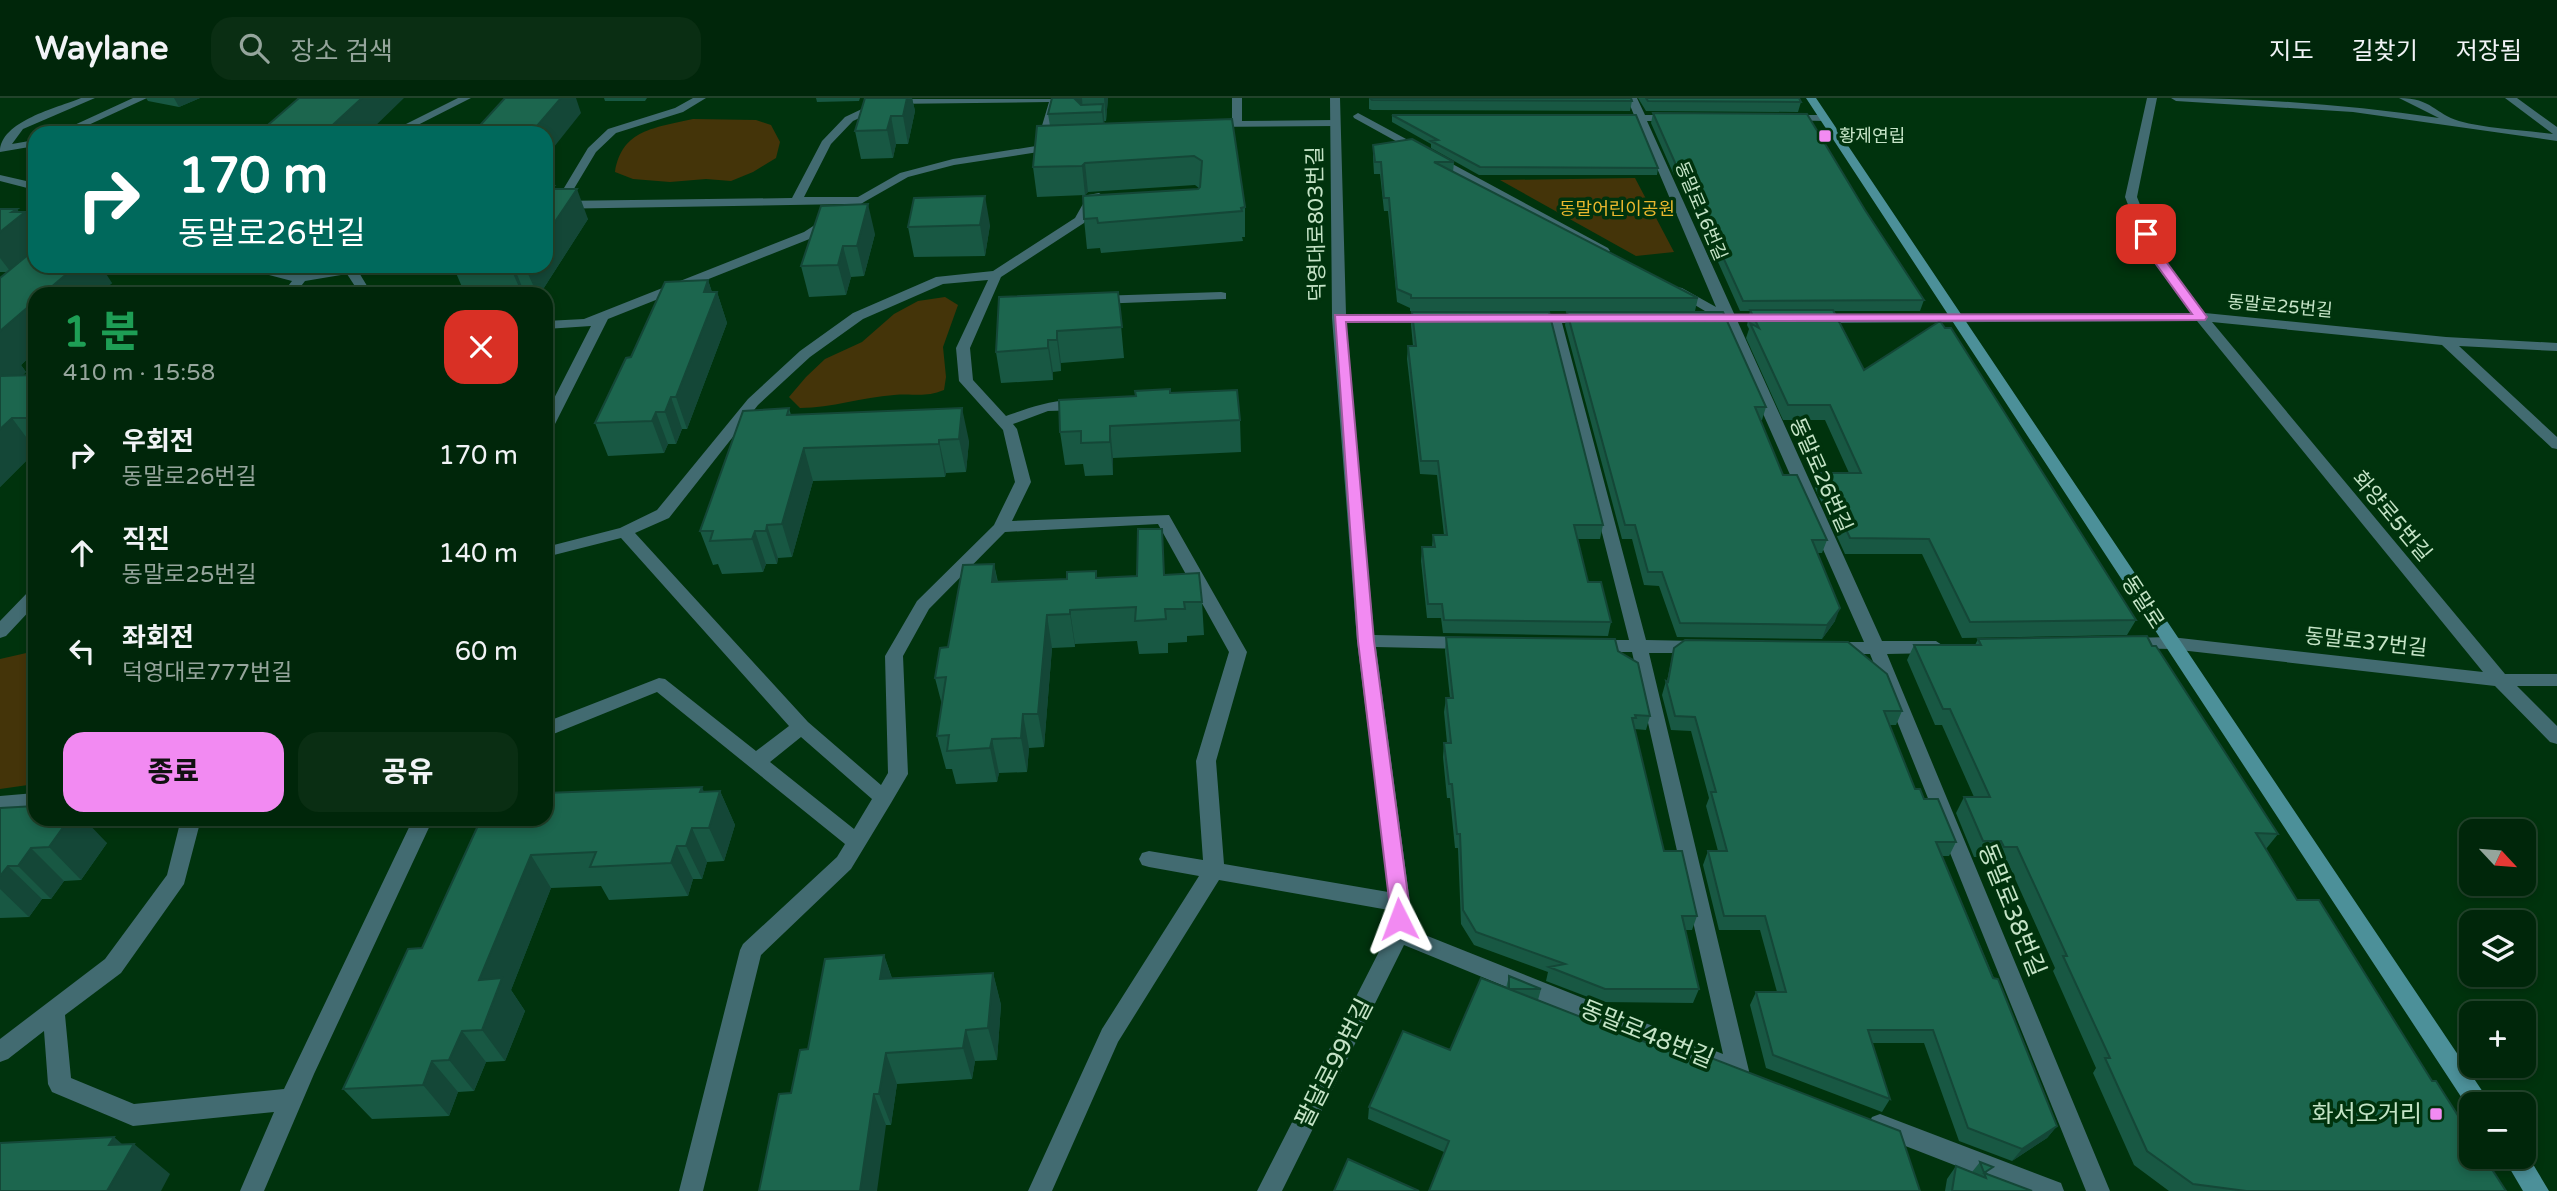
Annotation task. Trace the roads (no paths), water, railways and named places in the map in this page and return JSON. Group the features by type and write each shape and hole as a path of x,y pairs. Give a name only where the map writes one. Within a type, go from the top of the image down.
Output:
{"street":[{"path":"2,148 19,127 90,98"},
{"path":"78,126 142,98"},
{"path":"408,126 466,98"},
{"path":"553,200 568,190 592,150 612,131 679,110 701,98"},
{"path":"1237,98 1237,125"},
{"name":"덕영대로803번길","path":"1335,98 1339,318 1366,641 1399,903 1399,934"},
{"name":"동말로16번길","path":"1632,98 1735,319"},
{"name":"동말로","path":"1811,98 2471,1092"},
{"name":"화양로5번길","path":"2152,98 2131,197 2153,253 2201,317 2500,680 2557,737"},
{"path":"2176,98 2353,109 2557,138"},
{"path":"2404,98 2429,107 2454,123"},
{"path":"2510,98 2557,132"},
{"path":"796,201 827,142 849,119 887,101 1055,99 1041,149"},
{"path":"1358,116 1620,260"},
{"path":"1196,127 1385,116"},
{"path":"1601,118 1681,118"},
{"path":"1772,118 1824,118"},
{"path":"2,148 28,144"},
{"path":"553,325 586,323 808,235 860,200 904,175 953,162 1055,148"},
{"path":"0,178 28,185"},
{"path":"553,550 625,532 663,514 753,402 805,354 858,316 941,280 996,275 1086,220 1092,197 1118,196"},
{"path":"553,204 860,200"},
{"path":"273,273 302,277 326,273"},
{"path":"691,1191 751,950 844,863 898,774 894,656 923,605 1001,527 1023,482 1010,429 966,381 963,348 996,275"},
{"path":"294,287 302,277"},
{"path":"1668,286 1735,319"},
{"path":"1088,300 1221,296"},
{"path":"977,317 999,310"},
{"path":"553,414 603,316"},
{"name":"동말로25번길","path":"1956,319 2201,317 2446,341 2557,347"},
{"path":"1339,318 1447,319"},
{"path":"1514,319 1608,319"},
{"path":"1701,319 1735,319"},
{"name":"동말로26번길","path":"1735,319 1877,648"},
{"path":"1795,319 1956,319"},
{"path":"1555,320 1639,646 1738,1071"},
{"path":"2446,341 2557,445"},
{"path":"1004,422 1046,407 1101,405"},
{"path":"1001,527 1163,519 1238,653 1206,761 1214,870 1110,1036 1040,1191"},
{"path":"625,532 801,727 884,798"},
{"path":"0,632 28,602"},
{"path":"1366,641 1489,643"},
{"path":"2104,645 2171,643"},
{"name":"동말로37번길","path":"2171,643 2500,680 2557,680"},
{"path":"1571,645 1723,647"},
{"path":"1807,648 1957,647"},
{"name":"동말로38번길","path":"1877,648 2098,1191"},
{"path":"553,727 659,684 857,842"},
{"path":"756,762 801,727"},
{"path":"0,804 28,802"},
{"path":"0,1052 113,966 177,878 189,826"},
{"path":"252,1191 420,826"},
{"path":"1149,859 1399,903"},
{"name":"동말로48번길","path":"1399,934 1763,1080"},
{"name":"팔달로99번길","path":"1269,1191 1399,934"},
{"path":"54,1011 60,1084 133,1115 292,1099"},
{"path":"1864,1119 2053,1191"},
{"path":"2523,1169 2538,1191"}],"place":[{"name":"황제연립","path":"1825,136"},
{"name":"화서오거리","path":"2436,1114"}],"park label":[{"name":"동말어린이공원","path":"1617,209"}]}
